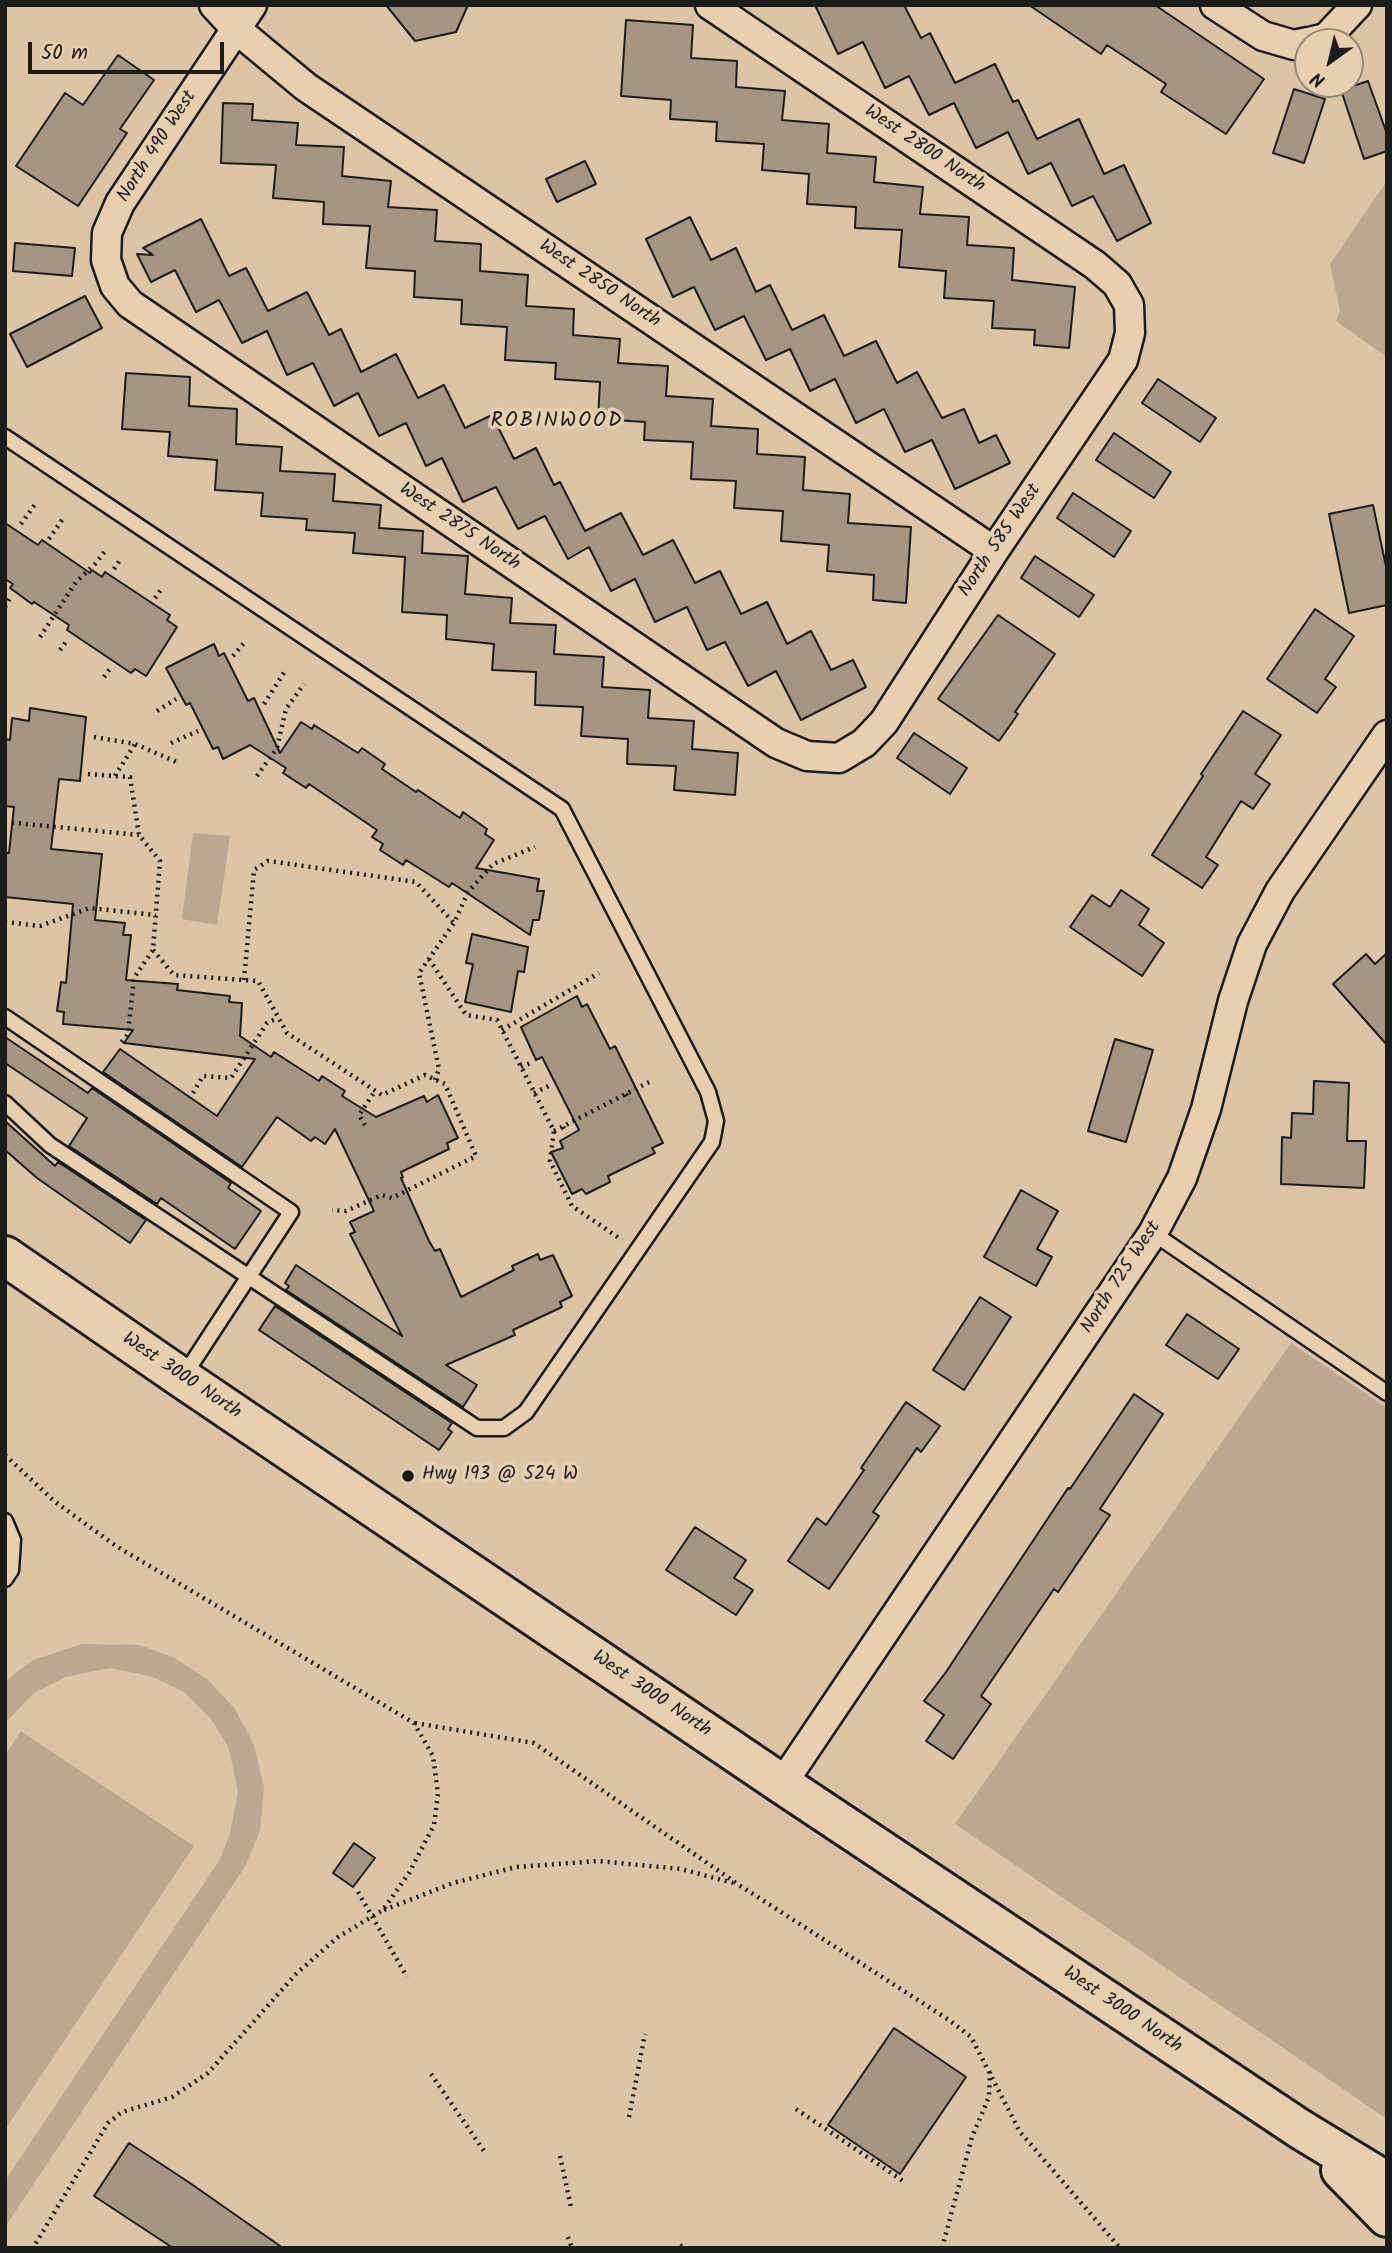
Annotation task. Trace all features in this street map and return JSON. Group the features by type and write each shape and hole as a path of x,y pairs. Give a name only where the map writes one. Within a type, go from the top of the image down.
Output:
{"main road":[{"name":"West 3000 North","path":"5,1255 782,1784 1300,2129 1387,2182"},
{"name":"West 3000 North","path":"1300,2129 1387,2217"}],"street":[{"name":"West 2850 North","path":"214,5 236,29 318,95 993,551"},
{"name":"North 490 West","path":"106,260 107,233 120,203 252,5"},
{"name":"West 2800 North","path":"710,5 1095,265 1117,284 1129,305"},
{"path":"1215,5 1263,36 1294,45"},
{"path":"1335,28 1357,5"},
{"name":"West 2875 North","path":"106,260 115,286 130,304 776,743 807,756 839,758"},
{"name":"North 585 West","path":"839,758 864,743 884,722 993,551 1124,360 1130,333 1129,305"},
{"name":"North 725 West","path":"782,1784 1153,1233 1182,1178 1206,1109 1233,1001 1252,944 1280,891 1387,735"}],"lane":[{"path":"5,437 562,808 708,1093 716,1121 712,1142 526,1412 504,1428 477,1428 50,1145 5,1103"},
{"path":"5,1017 291,1212 182,1378"},
{"path":"1153,1233 1387,1393"},
{"path":"5,1521 13,1540 11,1570 5,1579"}],"path":[{"path":"22,524 36,503"},
{"path":"50,539 62,520"},
{"path":"40,637 76,582 106,550"},
{"path":"114,569 120,560"},
{"path":"155,598 162,588"},
{"path":"5,607 11,596"},
{"path":"61,650 68,639"},
{"path":"233,656 244,643"},
{"path":"104,677 111,667"},
{"path":"264,704 285,671"},
{"path":"257,776 277,748 286,709 304,684"},
{"path":"157,711 176,699"},
{"path":"171,744 198,731"},
{"path":"94,737 135,744 179,763"},
{"path":"115,776 135,744"},
{"path":"88,774 130,777 139,835 160,861 153,950 134,978 128,1034 120,1044"},
{"path":"5,822 139,835"},
{"path":"435,1080 439,1069 419,973 454,923 468,892 493,864 535,847"},
{"path":"244,980 254,870 268,861 416,882 454,923"},
{"path":"5,922 40,926 90,908 156,915"},
{"path":"153,950 174,975 258,981 287,1033 382,1096 425,1075 445,1084 476,1156 392,1198 382,1195 346,1211 332,1210"},
{"path":"429,959 466,1015 496,1020 502,1030 554,1131 550,1161 572,1206 623,1240"},
{"path":"502,1030 599,973"},
{"path":"193,1093 203,1076 231,1078 267,1023 278,1017"},
{"path":"521,1068 533,1062"},
{"path":"554,1131 653,1080"},
{"path":"534,1093 553,1084"},
{"path":"365,1125 359,1115 375,1091"},
{"path":"626,1094 630,1100"},
{"path":"563,1127 567,1133"},
{"path":"5,1455 54,1501 116,1546 414,1723 534,1743 739,1885 949,2020 971,2038 1020,2132 1120,2248"},
{"path":"383,1910 408,1873 434,1825 438,1794 433,1756 414,1723"},
{"path":"33,2248 108,2123 122,2112 172,2097 208,2073 296,1974 338,1937 383,1910 453,1883 516,1867 598,1861 681,1869 739,1885"},
{"path":"358,1892 407,1977"},
{"path":"629,2117 645,2034"},
{"path":"942,2248 972,2137 989,2097 990,2071"},
{"path":"431,2074 484,2151"},
{"path":"796,2109 903,2181"},
{"path":"561,2156 571,2207"},
{"path":"568,2237 572,2248"}],"shaded area":[{"path":"1387,181 1387,357 1336,321 1340,311 1330,264"},
{"path":"193,833 230,836 217,925 182,919"},
{"path":"1291,1343 1387,1408 1387,2119 955,1824"},
{"path":"82,1644 139,1645 173,1657 207,1679 235,1709 254,1745 264,1787 260,1831 244,1868 5,2227 5,2181 219,1861 230,1834 238,1792 229,1749 212,1720 184,1692 153,1677 110,1668 65,1677 34,1693 5,1723 5,1681 33,1660"},
{"path":"21,1731 194,1846 5,2130 5,1755"}],"building":[{"path":"386,5 468,5 456,32 415,41"},
{"path":"815,5 904,5 921,38 930,33 955,83 995,64 1013,102 1018,100 1037,139 1079,119 1104,174 1124,165 1151,223 1117,241 1093,196 1072,206 1051,163 1028,174 1008,132 976,148 954,103 929,115 909,76 885,88 863,42 838,54"},
{"path":"1029,5 1155,5 1264,79 1226,134 1161,92 1166,84 1107,45 1101,54"},
{"path":"626,20 693,25 691,58 737,61 736,87 785,91 782,120 829,124 827,153 876,157 874,182 923,187 920,214 969,217 967,245 1014,248 1012,280 1075,287 1069,348 1034,345 1035,330 992,328 994,301 944,298 946,271 899,267 902,230 855,228 856,207 807,204 809,174 762,170 764,144 716,141 717,122 670,119 671,100 621,96"},
{"path":"118,55 154,80 120,129 127,133 78,206 16,166 65,93 83,105"},
{"path":"1368,81 1387,134 1387,151 1364,159 1344,98 1364,98 1364,82"},
{"path":"1294,89 1294,98 1325,99 1304,163 1273,153"},
{"path":"223,103 253,104 252,120 298,123 296,145 344,147 342,176 391,181 388,207 437,210 435,241 481,244 480,271 528,275 526,306 574,309 573,335 620,339 618,363 668,366 666,396 713,399 711,426 758,429 757,454 805,457 803,490 850,494 848,523 911,527 906,603 873,600 874,575 827,571 829,545 781,541 783,511 734,508 736,481 691,479 693,442 644,440 645,422 598,419 600,382 555,379 556,363 505,360 507,327 461,324 462,300 414,297 415,271 366,268 370,226 323,224 324,202 273,198 276,165 221,163"},
{"path":"585,161 596,184 557,202 546,179"},
{"path":"690,217 711,260 736,248 756,292 770,285 792,330 824,315 844,356 876,341 897,383 917,372 942,418 964,409 979,443 996,435 1010,463 955,489 932,440 905,452 884,409 856,423 835,379 810,391 790,349 766,360 744,316 715,330 694,287 673,297 646,239"},
{"path":"201,219 229,276 246,268 268,311 307,292 329,335 341,329 361,372 396,354 418,398 444,385 465,428 492,415 514,459 536,448 554,485 560,482 585,531 621,513 643,555 673,540 695,583 720,571 741,614 767,602 787,644 811,631 831,670 853,660 866,687 801,720 776,671 748,686 725,642 707,650 687,607 655,622 635,579 611,591 589,547 568,559 545,516 518,529 496,487 463,502 442,458 426,466 406,423 379,436 358,393 334,406 313,363 287,375 267,331 242,343 219,300 196,312 175,270 151,282 137,254 153,255 143,248"},
{"path":"15,243 75,248 72,276 13,271"},
{"path":"85,296 102,328 27,367 10,334"},
{"path":"126,373 190,377 189,406 237,409 236,444 282,447 280,471 335,474 333,501 381,505 379,528 423,531 422,553 468,556 465,594 512,598 510,623 556,625 554,654 604,657 602,687 650,690 648,718 694,721 692,749 738,753 735,795 674,790 676,766 627,764 628,739 581,736 583,707 535,705 536,672 492,670 494,644 446,639 447,615 402,612 405,557 353,553 355,533 306,530 307,519 261,516 263,493 215,490 217,460 168,456 170,432 122,429"},
{"path":"1158,379 1216,418 1200,442 1142,403"},
{"path":"1114,433 1171,472 1154,498 1096,460"},
{"path":"1073,493 1131,531 1114,557 1057,518"},
{"path":"1373,505 1387,571 1387,605 1349,613 1329,514"},
{"path":"5,523 38,545 42,540 90,573 92,570 102,577 105,572 170,615 167,620 177,627 146,676 135,669 131,673 67,630 69,625 10,588 13,584 5,579"},
{"path":"1035,556 1094,595 1079,617 1021,578"},
{"path":"1315,609 1354,636 1325,679 1336,687 1317,713 1267,679"},
{"path":"998,615 1055,654 1015,712 1018,714 999,741 938,699"},
{"path":"214,644 219,656 224,653 248,701 254,698 280,753 301,722 312,729 314,725 358,753 362,748 385,764 382,769 416,792 418,790 460,818 463,812 487,829 485,834 494,840 476,868 539,879 537,891 544,891 539,920 533,920 530,935 452,883 449,887 406,860 403,865 380,850 383,844 372,837 377,830 309,784 306,788 283,773 286,768 250,745 223,759 218,747 213,749 190,703 186,705 166,668"},
{"path":"30,708 86,717 80,781 59,779 51,849 102,854 95,920 125,923 123,935 131,935 126,980 178,984 177,990 230,996 229,1002 242,1003 240,1036 271,1057 274,1052 319,1081 322,1076 345,1091 342,1096 376,1117 424,1096 427,1102 438,1095 458,1138 447,1143 449,1149 401,1172 401,1178 429,1241 435,1251 440,1249 461,1297 514,1270 512,1266 538,1254 540,1260 553,1255 572,1296 560,1302 562,1307 513,1330 515,1335 446,1365 477,1385 463,1407 286,1290 289,1286 285,1283 296,1265 402,1336 350,1234 355,1232 350,1222 374,1211 335,1129 325,1144 315,1137 311,1141 277,1117 242,1167 103,1072 120,1049 217,1116 255,1059 124,1043 133,1030 63,1024 64,1012 57,1011 61,982 66,983 73,904 5,897 5,853 9,853 14,807 5,806 5,739 10,740 12,718 29,721"},
{"path":"1243,711 1281,735 1255,774 1270,784 1253,809 1241,801 1206,857 1218,865 1202,888 1152,855"},
{"path":"914,733 967,768 950,794 897,758"},
{"path":"1121,890 1149,909 1139,925 1164,943 1142,976 1070,927 1092,895 1110,907"},
{"path":"472,934 528,947 524,972 518,971 511,1012 465,1002 473,964 466,963"},
{"path":"1387,953 1387,1045 1333,984 1366,954 1375,964"},
{"path":"577,996 582,1007 587,1004 610,1049 615,1046 663,1143 652,1148 655,1153 608,1176 610,1182 586,1194 582,1189 572,1194 551,1152 563,1148 560,1141 579,1130 542,1057 536,1060 521,1027"},
{"path":"5,1037 88,1093 92,1088 231,1183 228,1188 261,1211 235,1249 161,1198 157,1204 69,1146 87,1118 5,1063"},
{"path":"1115,1039 1153,1050 1126,1142 1088,1131"},
{"path":"1314,1081 1349,1083 1347,1141 1366,1141 1364,1188 1281,1184 1282,1137 1291,1138 1292,1113 1313,1114"},
{"path":"5,1121 55,1166 58,1162 146,1220 130,1243 37,1178 5,1150"},
{"path":"1021,1190 1058,1211 1037,1249 1052,1257 1036,1286 984,1257"},
{"path":"980,1297 1011,1317 964,1390 933,1370"},
{"path":"275,1306 452,1423 448,1429 452,1432 439,1450 259,1330"},
{"path":"1187,1314 1239,1349 1218,1379 1166,1345"},
{"path":"1134,1394 1163,1414 1100,1509 1110,1515 1058,1592 1054,1589 981,1696 991,1704 953,1759 926,1741 944,1715 924,1701"},
{"path":"906,1402 940,1426 921,1452 917,1448 873,1512 879,1516 829,1589 788,1561 817,1518 826,1525"},
{"path":"695,1527 746,1560 734,1578 753,1590 736,1615 666,1570"},
{"path":"354,1843 375,1858 353,1887 333,1873"},
{"path":"894,2028 966,2077 900,2174 828,2125"},
{"path":"129,2143 283,2248 173,2248 94,2196"}],"place":[{"name":"Hwy 193 @ 524 W","path":"408,1476"}],"district":[{"name":"ROBINWOOD","path":"557,422"}]}
